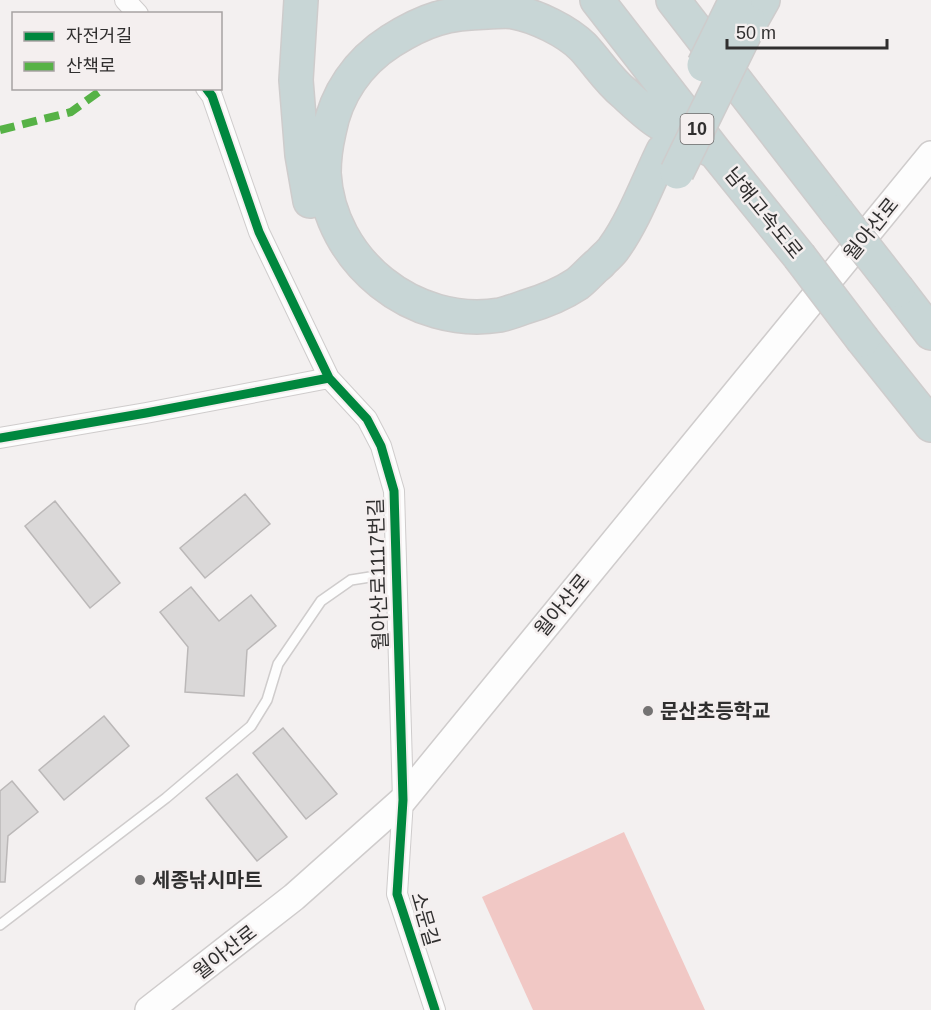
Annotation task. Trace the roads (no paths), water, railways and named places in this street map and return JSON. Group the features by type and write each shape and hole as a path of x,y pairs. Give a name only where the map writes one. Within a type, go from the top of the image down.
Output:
{"highway":[{"path":"301,0 296,80 302,155 311,203 327,244 347,274 378,302 407,320 446,332 480,334 516,330 551,319 618,275 638,248 670,161 746,6"},
{"name":"남해고속도로","path":"597,0 931,425"},
{"path":"673,0 931,333"},
{"path":"670,161 637,206 614,249 577,284 540,303 501,315 458,315 424,308 376,279 360,262 344,237 329,199 324,173 331,119 339,98 364,62 413,27 458,13 512,11 548,23 580,44 621,91 660,123 715,152"}],"main road":[{"name":"월아산로","path":"149,1010 294,897 403,800 931,155"}],"street":[{"path":"125,0 136,12"},
{"name":"월아산로1117번길","path":"208,90 212,96 259,232 329,378 367,419 381,446 394,491 403,800"},
{"path":"0,438 329,378"},
{"name":"소문길","path":"403,800 397,894 435,1010"}],"lane":[{"path":"0,925 166,798 251,726 267,700 278,664 321,601 351,580 395,573"}],"place":[{"name":"문산초등학교","path":"648,711"},
{"name":"세종낚시마트","path":"140,880"}]}
